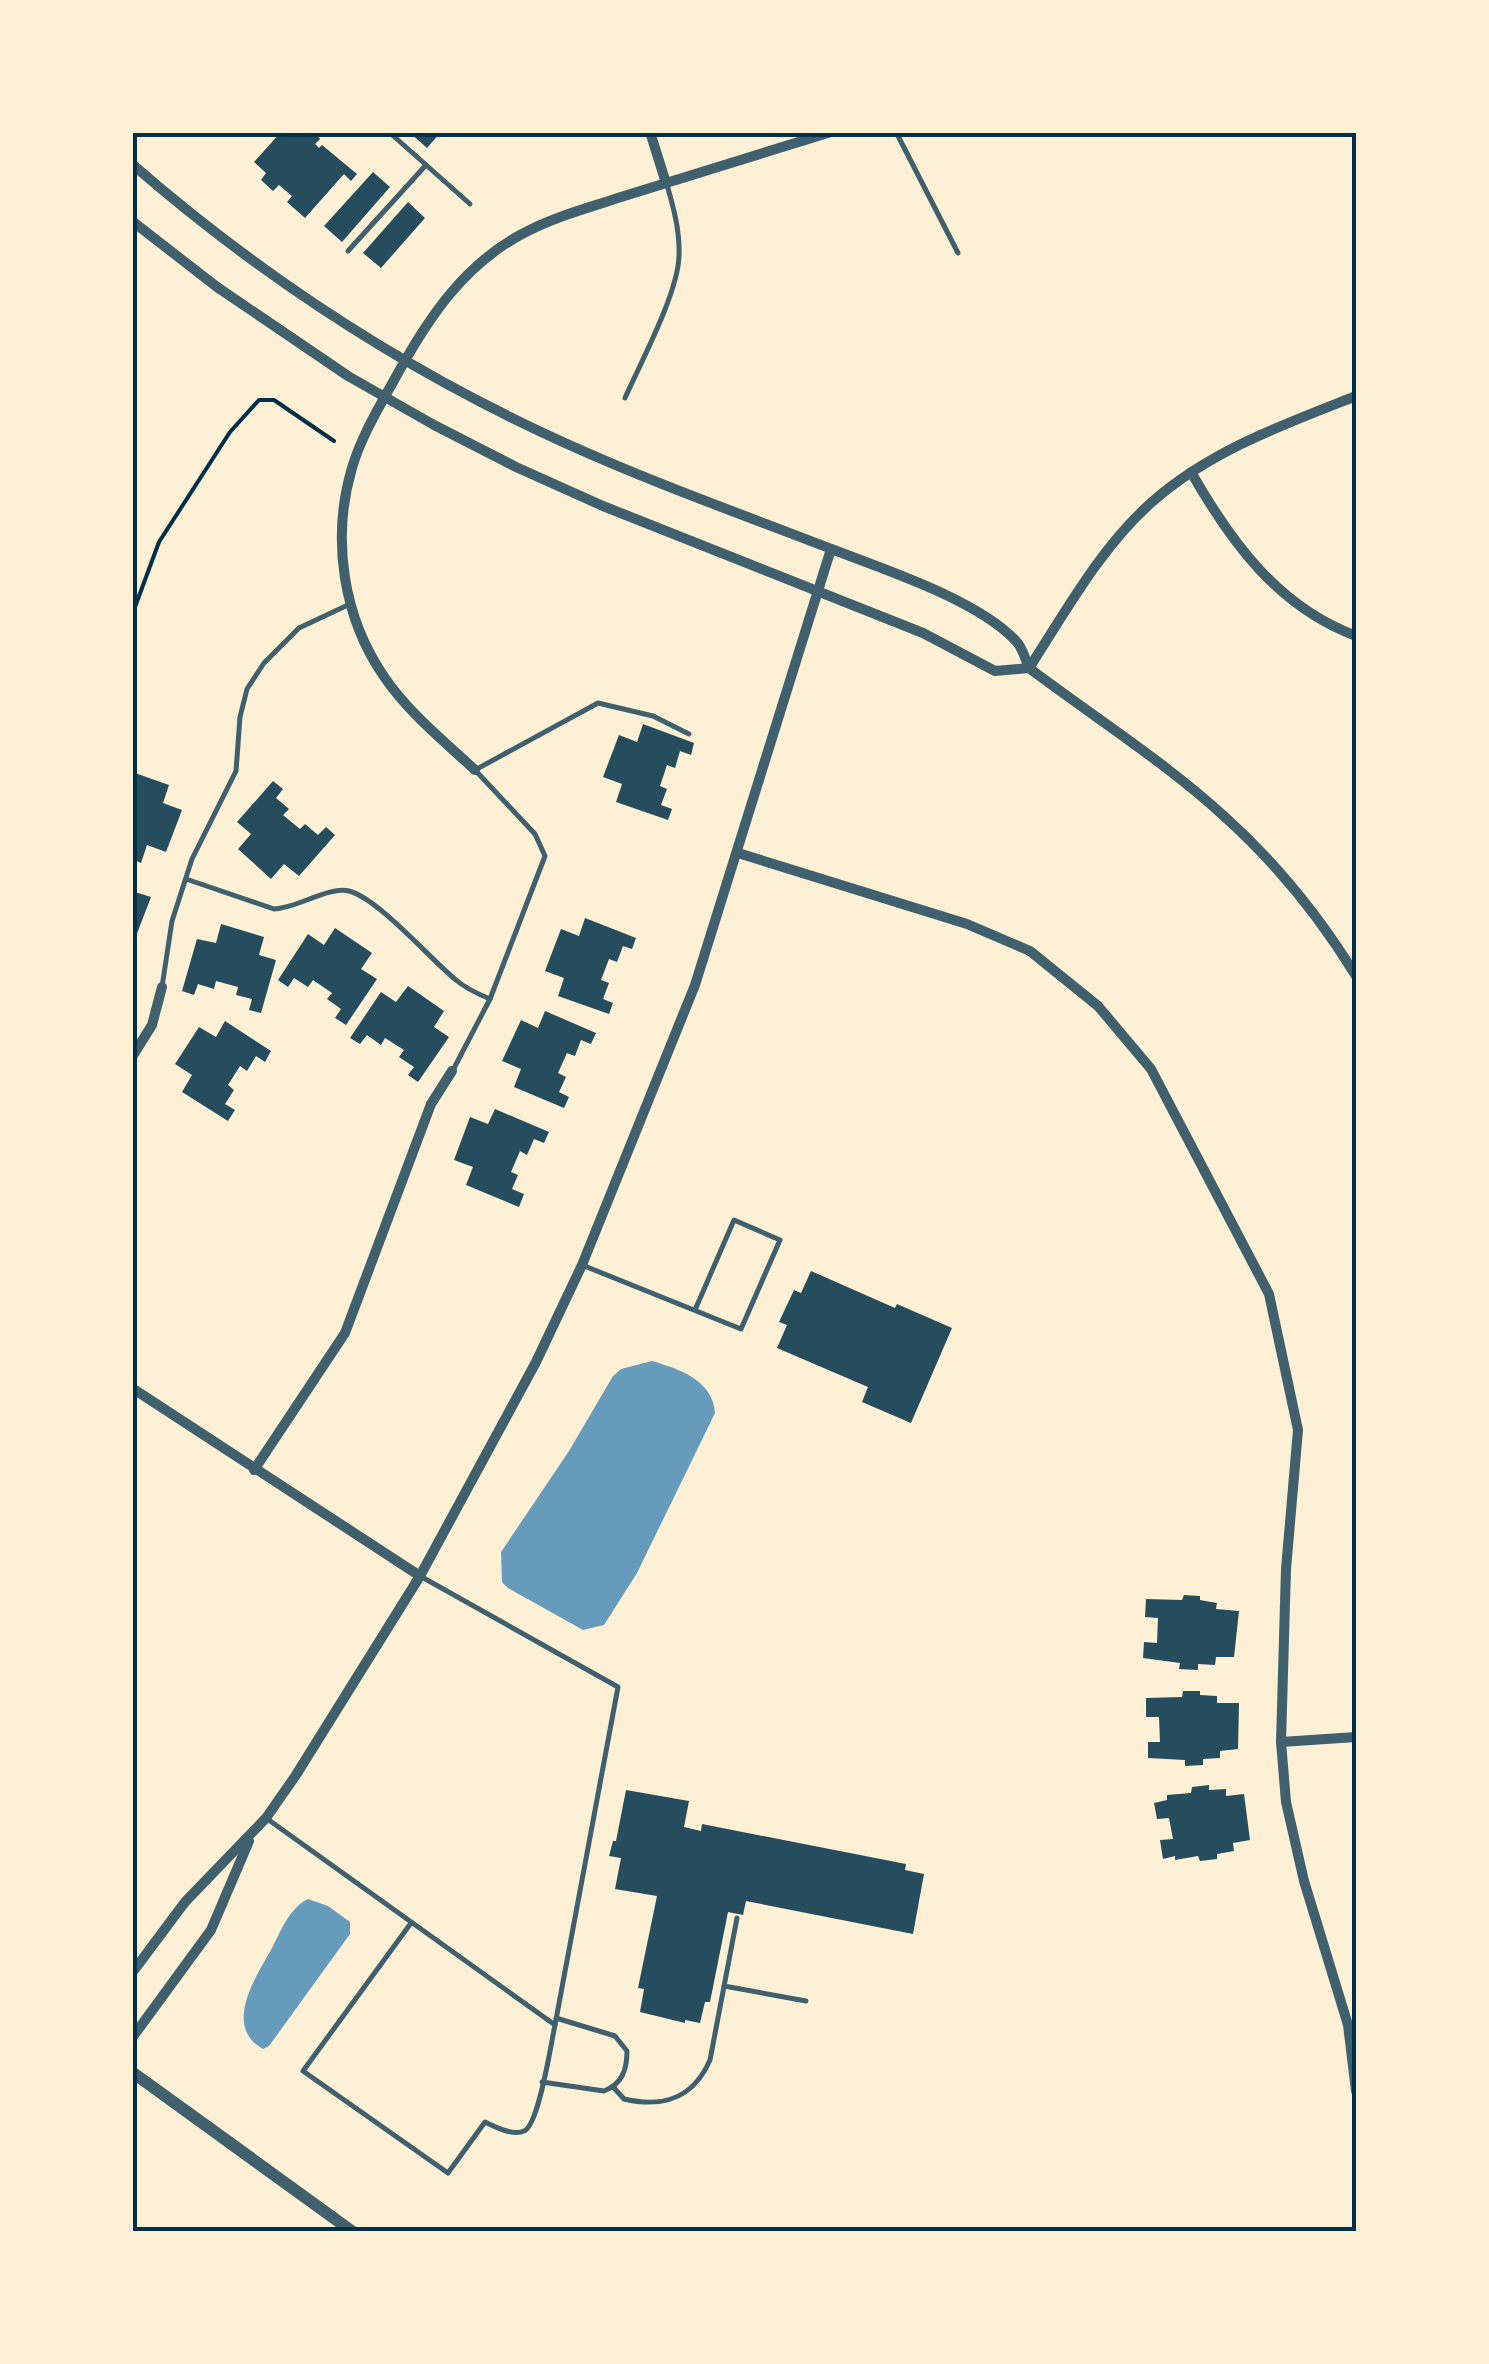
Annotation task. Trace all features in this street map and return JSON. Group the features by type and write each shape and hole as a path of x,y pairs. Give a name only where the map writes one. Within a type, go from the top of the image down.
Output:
{"street":[{"path":"650,132 666,182"},
{"path":"475,770 387,681 365,644 350,604 341,530 352,467 406,360 448,294 486,257 523,233 666,182 831,132"},
{"path":"132,164 280,280 406,360 568,444 924,586 981,616 1018,643 1029,668 1223,815 1309,905 1356,976"},
{"path":"132,221 290,338 385,398 516,467 603,506 923,633 996,671 1029,668"},
{"path":"1029,668 1084,583 1151,502 1191,472 1254,436 1356,396"},
{"path":"1191,472 1226,529 1278,590 1314,617 1356,636"},
{"path":"132,1973 185,1902 266,1818 362,1674 508,1417 582,1264 667,1058 738,853 831,548"},
{"path":"738,853 968,924 1030,951 1098,1006 1151,1069 1269,1294 1298,1430 1286,1570 1281,1742 1286,1802 1304,1881 1348,2025 1356,2091"},
{"path":"132,1057 152,1025 162,986"},
{"path":"254,1470 345,1333 431,1104 452,1071"},
{"path":"132,1388 420,1576"},
{"path":"1281,1742 1356,1737"},
{"path":"132,2038 211,1930 252,1835"},
{"path":"132,2072 353,2232"}],"lane":[{"path":"389,132 470,204"},
{"path":"896,132 958,253"},
{"path":"348,251 426,166"},
{"path":"625,398 680,260 677,222 666,182"},
{"path":"162,986 172,921 186,879 236,771 246,688 264,663 299,628 350,604"},
{"path":"452,1071 490,999 545,856 535,834 475,770 598,704 653,716 689,734"},
{"path":"186,879 274,909 298,905 328,892 348,891 380,910 459,984 490,999"},
{"path":"582,1264 741,1329 780,1240 734,1220 695,1310"},
{"path":"411,1922 304,2070 448,2173 485,2122 513,2132 523,2132 530,2126 556,2021 618,1687 420,1576"},
{"path":"266,1818 556,2021 601,2030 623,2043 627,2052 625,2071 613,2087 604,2091 542,2082"},
{"path":"613,2087 624,2099 662,2103 685,2095 702,2078 710,2060 737,1918"},
{"path":"724,1986 806,2001"}],"path":[{"path":"132,614 159,542 230,432 259,400 274,400 334,441"}],"water":[{"path":"652,1361 683,1372 701,1384 715,1413 637,1573 604,1625 583,1630 508,1588 502,1582 501,1552 569,1451 613,1376 621,1369"},
{"path":"308,1899 328,1906 350,1922 350,1934 263,2049 251,2040 245,2028 246,2002 286,1922 295,1908"}],"building":[{"path":"281,132 314,132 320,139 315,144 319,148 322,145 357,174 351,181 344,174 305,218 287,202 292,196 279,185 273,191 261,180 266,173 254,162"},
{"path":"409,132 441,132 427,148"},
{"path":"373,172 390,187 342,242 324,226"},
{"path":"408,202 425,218 381,268 363,253"},
{"path":"643,724 694,743 691,755 680,751 675,768 667,765 660,786 667,789 661,805 672,809 668,820 616,802 622,784 603,777 619,735 637,742"},
{"path":"132,772 169,785 163,803 182,810 166,852 147,845 141,863 132,859"},
{"path":"273,781 283,789 276,798 289,809 283,815 300,829 305,824 318,835 326,827 335,835 299,876 284,864 271,879 238,849 251,834 237,822"},
{"path":"132,891 151,897 133,944 132,944"},
{"path":"585,918 636,938 632,949 623,946 617,962 609,959 601,980 609,983 603,999 613,1003 609,1014 558,996 564,978 545,971 561,929 579,936"},
{"path":"221,924 264,937 259,955 276,960 261,1013 249,1010 252,999 236,995 238,987 216,981 214,989 198,984 194,995 182,991 197,939 216,943"},
{"path":"335,928 372,953 361,969 377,979 346,1025 335,1018 341,1009 327,999 332,993 313,980 308,987 294,978 288,987 278,980 308,934 324,945"},
{"path":"408,986 444,1011 434,1027 449,1037 418,1082 408,1075 414,1067 399,1057 404,1050 385,1038 381,1045 367,1035 360,1044 350,1038 381,992 396,1002"},
{"path":"545,1011 596,1033 591,1044 581,1040 575,1056 567,1053 558,1073 566,1077 559,1092 569,1097 564,1108 514,1087 521,1069 502,1061 521,1020 538,1028"},
{"path":"225,1021 271,1051 265,1062 256,1056 247,1071 240,1066 228,1085 234,1090 225,1104 235,1110 228,1121 182,1092 192,1075 175,1064 199,1027 216,1037"},
{"path":"495,1109 549,1132 544,1143 534,1139 527,1155 520,1151 511,1172 518,1175 512,1189 524,1194 519,1207 466,1185 473,1167 454,1160 470,1117 488,1124"},
{"path":"811,1271 952,1328 911,1423 862,1402 868,1387 777,1348 787,1325 779,1322 794,1290 801,1293"},
{"path":"1184,1595 1217,1603 1216,1609 1239,1611 1234,1657 1216,1657 1215,1665 1198,1664 1198,1670 1179,1669 1180,1663 1143,1658 1144,1642 1157,1643 1158,1618 1145,1617 1146,1599 1182,1600"},
{"path":"1183,1691 1217,1696 1217,1703 1239,1703 1238,1749 1220,1751 1220,1758 1203,1759 1203,1765 1185,1766 1185,1760 1148,1758 1148,1742 1160,1742 1159,1717 1146,1717 1146,1698 1182,1697"},
{"path":"1209,1785 1209,1790 1226,1789 1226,1796 1244,1794 1250,1840 1233,1843 1234,1851 1217,1854 1217,1859 1163,1859 1160,1840 1173,1839 1169,1818 1157,1819 1154,1803 1167,1800 1167,1795 1191,1793 1192,1787"},
{"path":"626,1790 689,1801 684,1827 701,1831 702,1824 906,1864 905,1870 924,1874 913,1934 746,1901 743,1915 728,1912 710,2002 705,2002 700,2023 640,2012 644,1989 638,1988 657,1896 615,1889 621,1858 609,1856 616,1841"}]}
